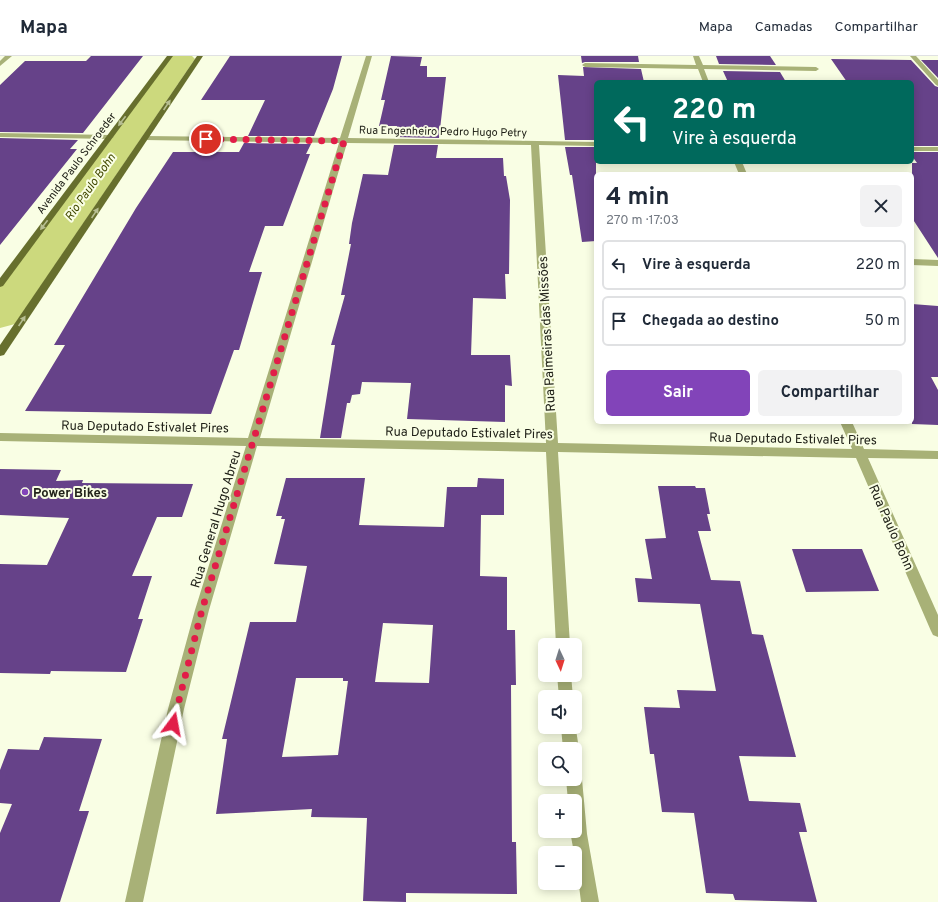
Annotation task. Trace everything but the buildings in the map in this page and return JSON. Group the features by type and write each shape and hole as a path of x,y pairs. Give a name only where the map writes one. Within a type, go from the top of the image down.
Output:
{"main road":[{"name":"Avenida Paulo Schroeder","path":"0,284 170,56"},
{"path":"0,353 200,56"}],"street":[{"path":"0,64 9,56"},
{"name":"Rua General Hugo Abreu","path":"134,902 173,725 202,610 369,56"},
{"path":"696,56 705,80"},
{"path":"912,56 938,84"},
{"path":"585,65 816,69"},
{"path":"0,136 110,137"},
{"name":"Rua Engenheiro Pedro Hugo Petry","path":"145,138 594,144"},
{"name":"Rua Palmeiras das Missões","path":"535,143 562,638"},
{"path":"914,149 938,149"},
{"path":"914,262 938,263"},
{"name":"Rua Paulo Bohn","path":"847,424 938,631"},
{"name":"Rua Deputado Estivalet Pires","path":"0,437 938,455"},
{"path":"575,786 579,834 590,902"}],"waterway":[{"name":"Rio Paulo Bohn","path":"0,315 181,59"}],"place":[{"name":"Power Bikes","path":"25,492"}],"route":[{"path":"173,724 202,610 344,141 206,139"}]}
